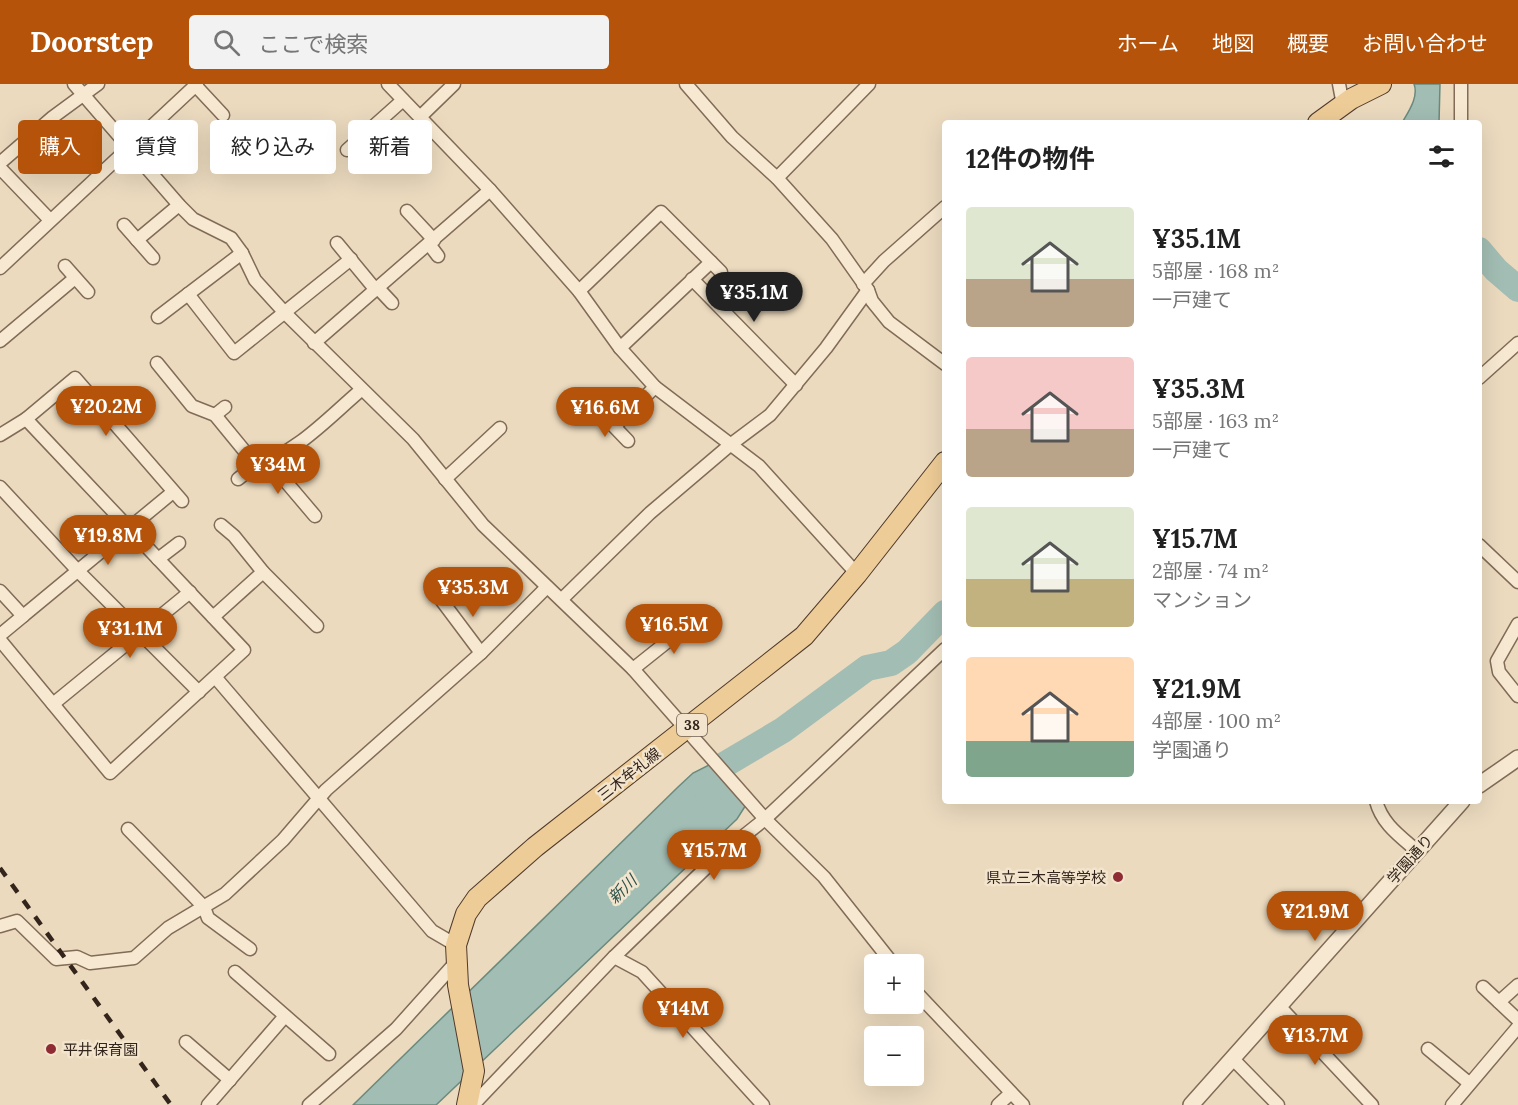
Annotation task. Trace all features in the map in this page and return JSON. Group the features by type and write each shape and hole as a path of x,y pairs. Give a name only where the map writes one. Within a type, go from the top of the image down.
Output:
{"main road":[{"path":"1321,120 1344,96 1381,84"},
{"name":"三木牟礼線","path":"467,1105 474,1071 459,985 456,953 466,914 477,898 502,875 804,636 857,574 942,466"}],"street":[{"path":"74,84 114,131"},
{"path":"49,219 0,165 53,117 98,84"},
{"path":"388,84 490,190 579,291 620,348 655,387 759,466 857,574"},
{"path":"420,117 453,84"},
{"path":"686,84 732,137 777,178 832,239 872,301 889,322 942,362"},
{"path":"777,178 868,84"},
{"path":"1461,84 1461,120"},
{"path":"158,120 196,85 223,115"},
{"path":"347,150 403,100"},
{"path":"0,267 114,160"},
{"path":"151,174 178,206 193,219 231,238 242,253 255,280 285,313 413,439 483,525 633,669 765,819 824,877 885,954"},
{"path":"314,343 490,190"},
{"path":"137,240 178,206"},
{"path":"562,599 650,513 730,445 770,416 796,385 884,261 942,210"},
{"path":"407,211 431,242 438,256"},
{"path":"579,291 661,212 721,272"},
{"path":"123,225 153,258"},
{"path":"337,243 392,303"},
{"path":"158,317 242,253"},
{"path":"188,294 234,353 351,260"},
{"path":"620,348 711,262"},
{"path":"65,266 88,292"},
{"path":"0,341 75,278"},
{"path":"693,279 796,385"},
{"path":"1482,375 1518,343"},
{"path":"157,363 192,406 220,411 256,465"},
{"path":"0,435 26,419 75,378 177,497 130,528 0,635"},
{"path":"615,426 655,387"},
{"path":"238,479 256,465 274,459 292,449 361,390"},
{"path":"603,415 628,441"},
{"path":"0,640 110,773 244,650 26,419"},
{"path":"445,479 500,428"},
{"path":"274,459 276,470 315,516"},
{"path":"0,487 78,571 199,692"},
{"path":"221,525 234,536 263,572 317,626"},
{"path":"158,559 179,543"},
{"path":"1482,548 1518,582"},
{"path":"213,617 263,572"},
{"path":"0,926 17,921 56,959 77,957 90,963 134,958 168,928 225,894 284,840 326,790 481,653 547,587"},
{"path":"0,591 22,616"},
{"path":"53,704 190,592"},
{"path":"442,601 481,653"},
{"path":"633,669 697,618"},
{"path":"1518,624 1497,661 1499,672 1518,696"},
{"path":"473,1105 614,957 716,858 765,819 942,653"},
{"path":"216,678 432,931 456,953 396,1029 309,1105"},
{"path":"1482,783 1518,758"},
{"path":"1377,804 1389,826 1417,851"},
{"name":"学園通り","path":"1191,1105 1459,804"},
{"path":"128,829 204,907 208,918 250,949"},
{"path":"614,957 642,972 763,1105"},
{"path":"235,972 329,1054"},
{"path":"1499,1002 1518,985"},
{"path":"1483,987 1518,1020"},
{"path":"924,1001 1023,1105"},
{"path":"1280,1007 1372,1105"},
{"path":"208,1105 285,1016"},
{"path":"1452,1105 1518,1027"},
{"path":"186,1042 230,1080"},
{"path":"1428,1049 1469,1083"},
{"path":"1233,1059 1278,1105"},
{"path":"998,1105 1011,1093"}],"water":[{"path":"1414,84 1440,84 1439,120 1404,120 1414,99"},
{"path":"719,760 751,797 737,819 436,1105 353,1105 678,787 693,773"}],"waterway":[{"path":"1482,254 1496,270 1518,289"},
{"name":"新川","path":"708,795 724,765 783,730 867,668 891,663 907,652 942,616"}],"railway":[{"path":"0,868 171,1105"}],"place":[{"name":"県立三木高等学校","path":"1118,877"},
{"name":"平井保育園","path":"51,1049"}]}
